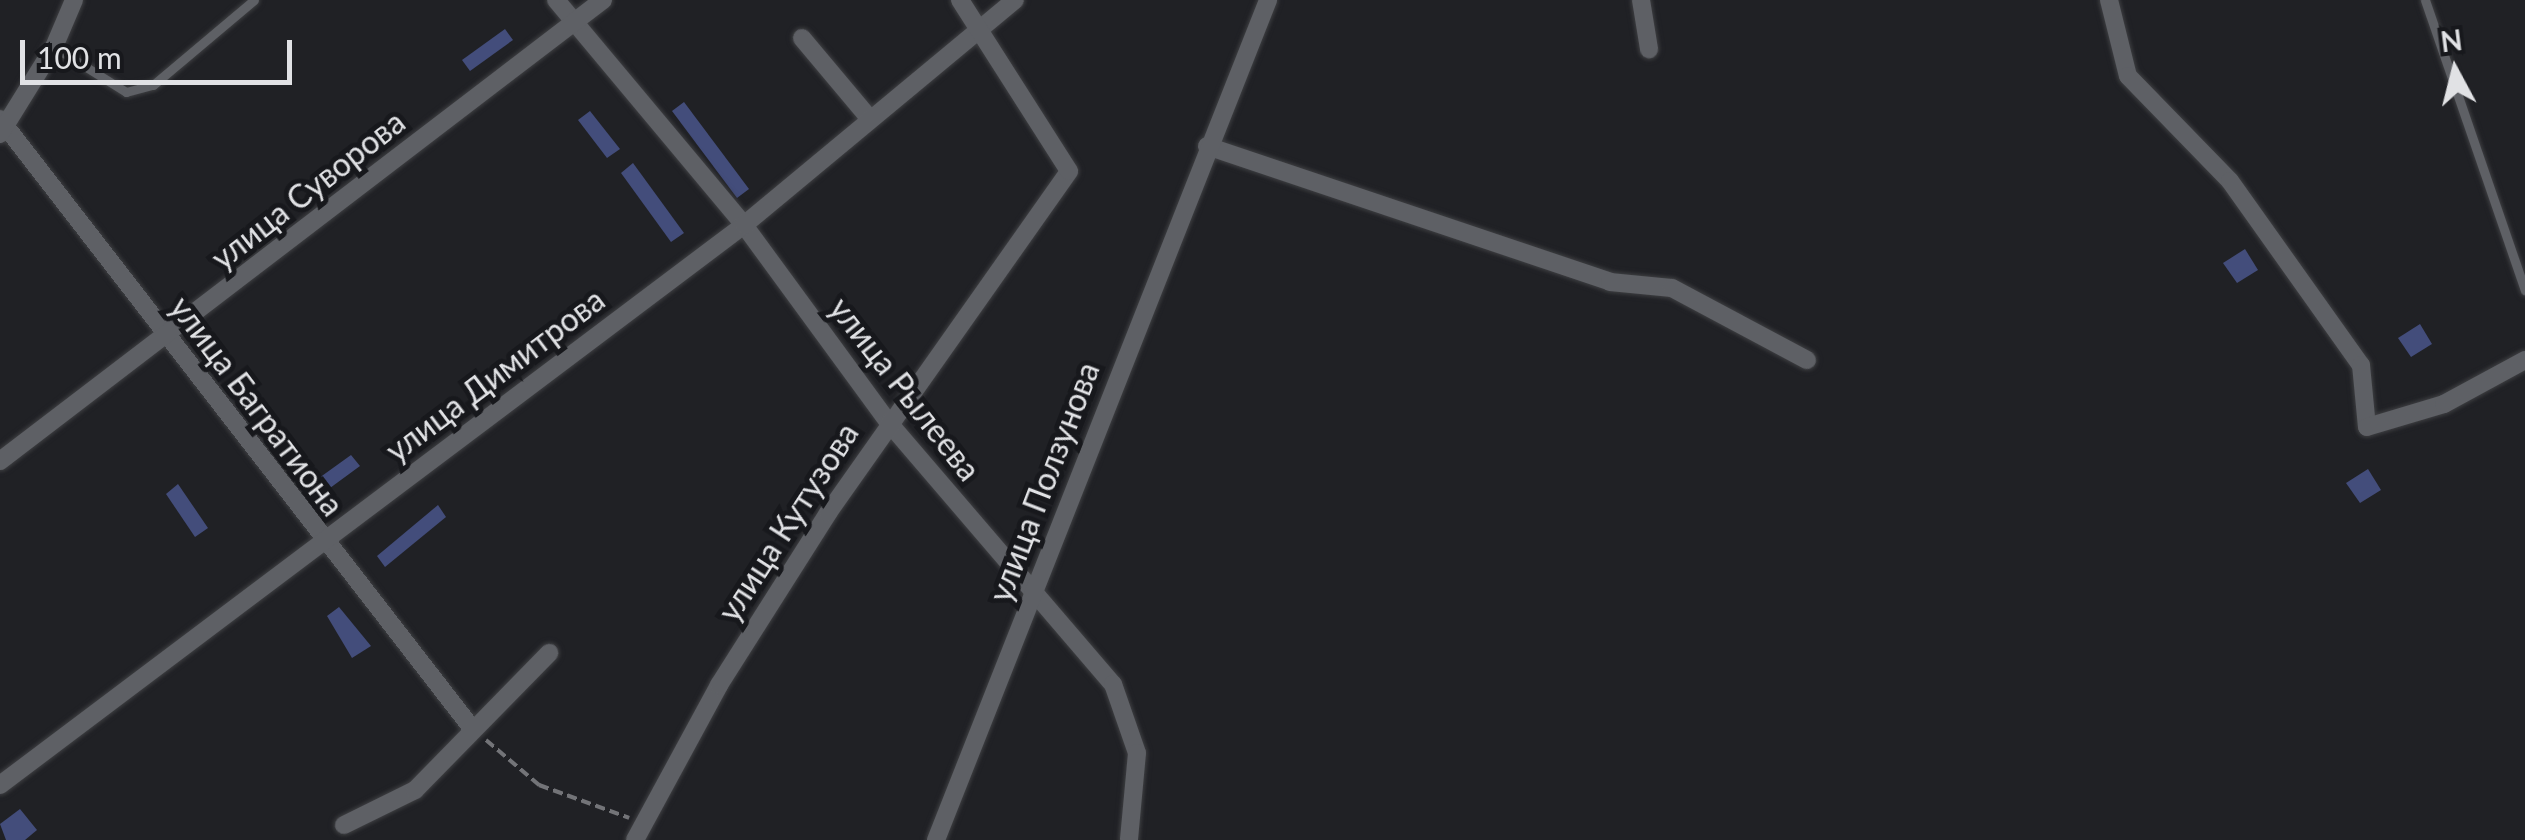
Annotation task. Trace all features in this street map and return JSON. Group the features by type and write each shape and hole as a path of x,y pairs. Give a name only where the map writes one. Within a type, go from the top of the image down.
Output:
{"street":[{"path":"2,125 54,47 74,0"},
{"name":"улица Рылеева","path":"556,0 744,225 888,423 1113,684 1137,753 1129,840"},
{"name":"улица Суворова","path":"0,461 168,337 604,0"},
{"name":"улица Кутузова","path":"638,831 719,686 888,423 941,361 1069,171 982,27 960,0"},
{"name":"улица Димитрова","path":"0,785 744,225 1015,0"},
{"name":"улица Ползунова","path":"936,840 1207,146 1268,0"},
{"path":"1641,0 1650,49"},
{"path":"2108,0 2128,76 2230,181 2360,365 2367,428 2444,404 2525,360"},
{"path":"802,38 870,119"},
{"name":"улица Багратиона","path":"2,125 322,542 471,727"},
{"path":"1207,146 1610,282 1672,288 1807,360"},
{"path":"344,825 414,790 471,727 550,653"}],"lane":[{"path":"54,47 126,92 153,85 254,0"},
{"path":"2425,0 2525,290"}],"path":[{"path":"471,727 539,785 638,831"}],"building":[{"path":"505,29 513,40 470,71 462,60"},
{"path":"684,102 749,189 737,198 672,111"},
{"path":"590,111 620,149 607,158 578,120"},
{"path":"633,163 684,233 671,242 621,173"},
{"path":"2245,249 2258,270 2237,283 2223,263"},
{"path":"2420,324 2432,344 2411,357 2398,338"},
{"path":"296,446 319,478 351,455 360,466 315,499 283,455"},
{"path":"2368,469 2381,490 2360,503 2346,483"},
{"path":"178,484 208,528 195,537 166,494"},
{"path":"438,505 446,517 385,567 377,556"},
{"path":"339,607 371,646 352,658 327,616"},
{"path":"20,809 37,830 25,840 6,840 0,824"}]}
